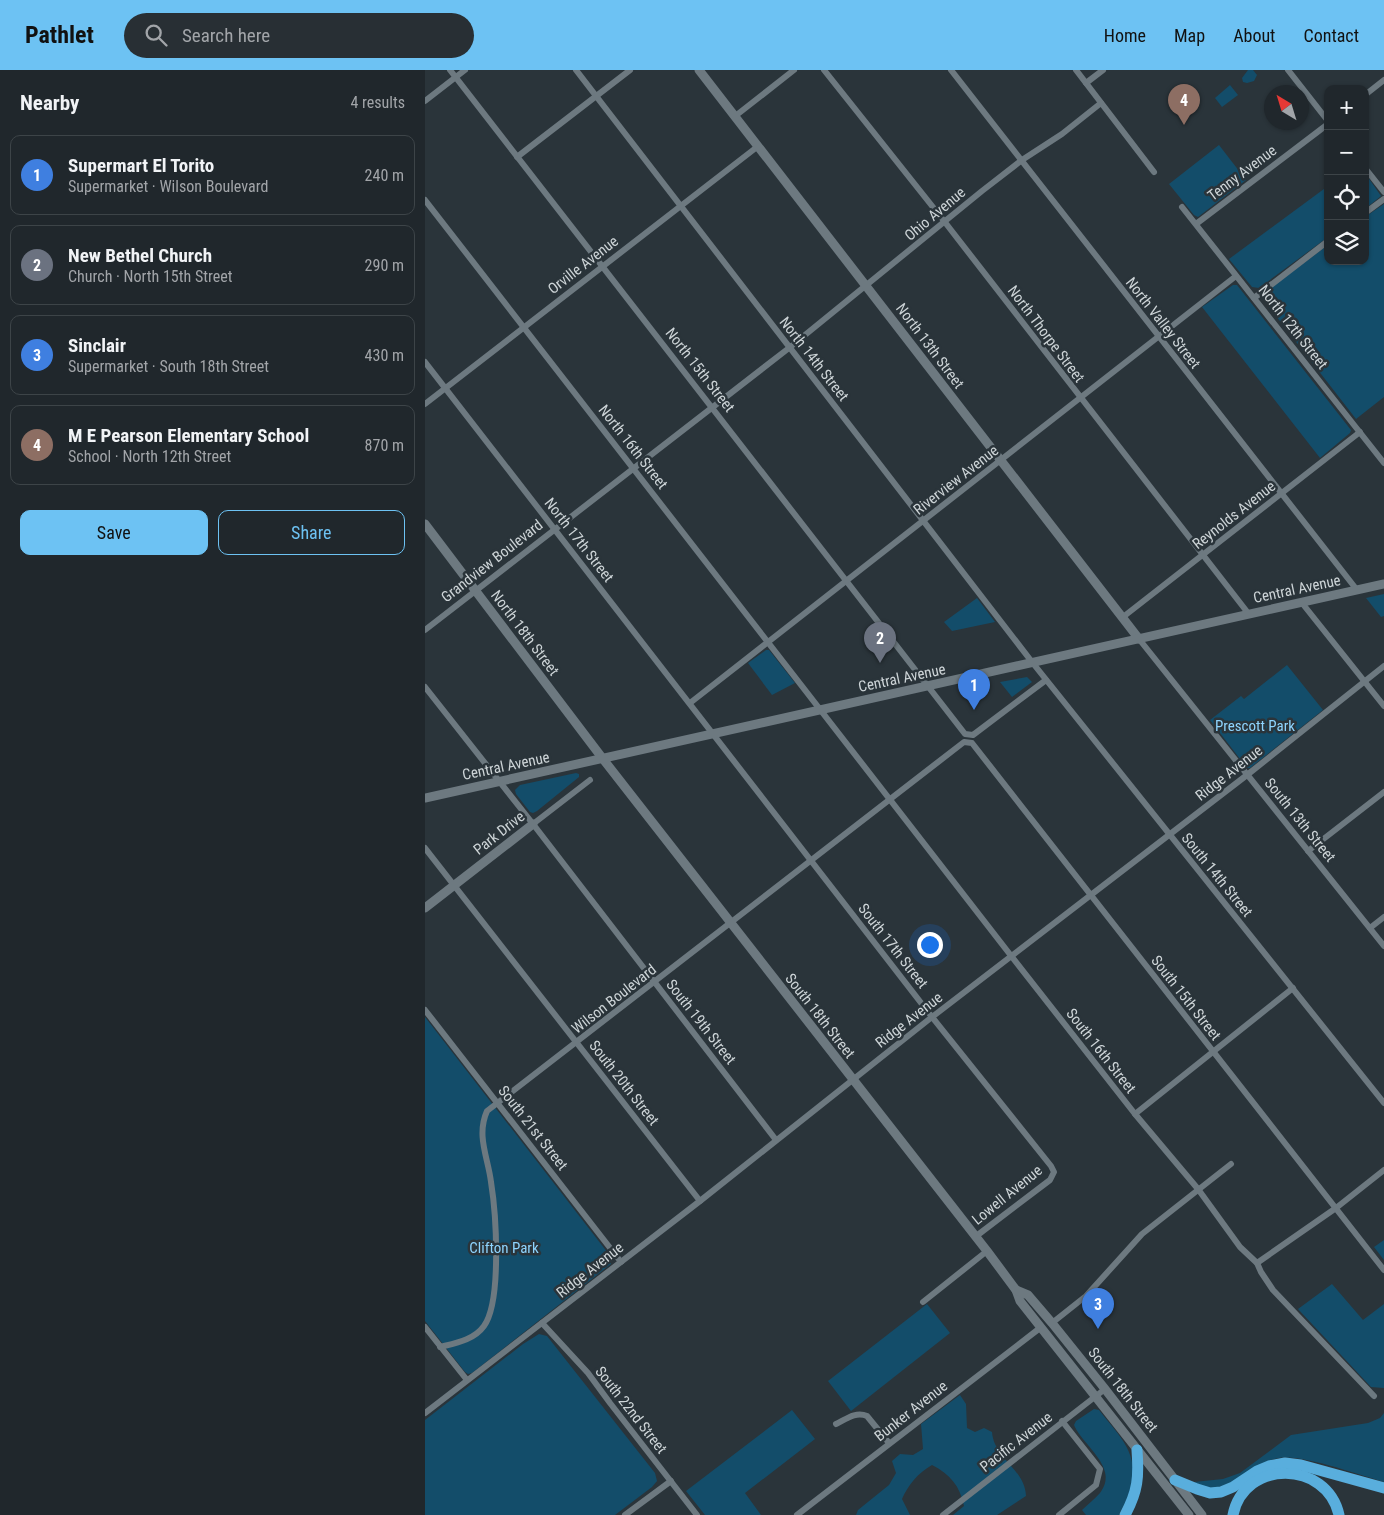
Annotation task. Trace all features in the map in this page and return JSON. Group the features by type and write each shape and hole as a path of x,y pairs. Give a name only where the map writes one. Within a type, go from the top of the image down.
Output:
{"highway":[{"path":"1125,1515 1131,1504 1138,1480 1137,1450"},
{"path":"1175,1480 1197,1489 1221,1492 1233,1487 1257,1471 1269,1466 1285,1463 1301,1464 1384,1488"},
{"path":"1233,1515 1241,1496 1251,1486 1262,1478 1285,1472 1308,1477 1320,1484 1331,1495 1338,1508 1339,1515"}],"main road":[{"name":"North 13th Street","path":"699,70 1139,639"},
{"name":"North 18th Street","path":"425,524 603,759"},
{"name":"Central Avenue","path":"425,798 1384,584"},
{"name":"South 18th Street","path":"603,759 987,1251 1016,1290 1020,1301 1040,1328 1189,1515"},
{"name":"Park Drive","path":"425,908 533,824"},
{"name":"South 18th Street","path":"1016,1290 1028,1295 1052,1323 1202,1515"}],"street":[{"name":"North 15th Street","path":"450,70 928,686"},
{"path":"425,101 465,70"},
{"name":"North 14th Street","path":"576,70 1032,662"},
{"path":"517,157 630,70"},
{"path":"734,117 794,70"},
{"name":"North Thorpe Street","path":"824,70 944,221 1079,398 1248,614"},
{"name":"North Valley Street","path":"951,70 1357,590"},
{"path":"1076,70 1154,172"},
{"path":"1086,83 1103,70"},
{"path":"1288,70 1324,117"},
{"path":"1369,92 1384,80"},
{"name":"Ohio Avenue","path":"789,348 905,255 944,221 1022,160 1062,134 1101,103"},
{"name":"Tenny Avenue","path":"1195,224 1324,125"},
{"name":"Orville Avenue","path":"425,404 757,146"},
{"path":"1369,173 1384,192"},
{"path":"1369,210 1384,199"},
{"name":"North 16th Street","path":"425,200 821,710"},
{"name":"North 12th Street","path":"1182,207 1384,463"},
{"path":"1254,298 1324,244"},
{"name":"Riverview Avenue","path":"690,703 1236,276"},
{"name":"Grandview Boulevard","path":"425,630 789,348"},
{"name":"North 17th Street","path":"425,362 713,734"},
{"name":"Reynolds Avenue","path":"1123,618 1360,432"},
{"path":"1302,603 1384,706"},
{"name":"South 13th Street","path":"1139,639 1384,946"},
{"name":"South 14th Street","path":"1032,662 1384,1103"},
{"name":"Ridge Avenue","path":"425,1414 700,1201 932,1017 1247,775 1384,666"},
{"path":"928,686 965,734 973,735 1046,680"},
{"name":"South 19th Street","path":"425,686 776,1140"},
{"name":"South 16th Street","path":"821,710 1135,1114 1198,1189 1240,1247 1257,1263 1273,1290 1374,1396"},
{"name":"South 17th Street","path":"713,734 1054,1172"},
{"name":"Wilson Boulevard","path":"440,1347 465,1341 474,1335 484,1326 491,1312 497,1268 491,1182 481,1139 483,1121 487,1111 655,983 964,742 968,743"},
{"name":"South 15th Street","path":"968,743 972,743 1384,1270"},
{"name":"Park Drive","path":"533,824 590,780"},
{"path":"1308,851 1384,792"},
{"name":"South 20th Street","path":"425,848 700,1201"},
{"path":"1370,928 1384,917"},
{"path":"1135,1114 1293,988"},
{"name":"South 21st Street","path":"425,1010 621,1262"},
{"path":"1052,1323 1086,1296 1142,1234 1231,1164"},
{"path":"1257,1263 1336,1208 1384,1170"},
{"name":"Lowell Avenue","path":"975,1237 1050,1180 1054,1172"},
{"path":"923,1302 987,1251"},
{"name":"South 22nd Street","path":"542,1323 588,1374 697,1515"},
{"path":"425,1327 467,1380"},
{"name":"Bunker Avenue","path":"797,1515 1040,1328"},
{"name":"Pacific Avenue","path":"943,1515 1105,1389"},
{"path":"836,1424 861,1414 867,1416 889,1443"},
{"path":"1059,1515 1096,1486 1100,1469 1063,1421"},
{"path":"625,1515 671,1481"}],"green space":[{"path":"1248,70 1253,70 1257,75 1254,81 1247,83 1243,82 1242,78"},
{"path":"1230,85 1238,95 1222,107 1215,98"},
{"path":"1219,145 1246,180 1198,217 1194,215 1169,184"},
{"path":"1369,179 1381,196 1369,206"},
{"path":"1324,189 1324,240 1259,288 1252,287 1229,259"},
{"path":"1384,204 1384,397 1356,419 1266,303 1264,296 1269,289 1324,248 1324,265 1369,265 1369,214"},
{"path":"1233,285 1237,285 1351,430 1350,433 1320,458 1202,307"},
{"path":"1384,594 1384,616 1381,617 1366,598"},
{"path":"977,598 995,622 952,631 944,622"},
{"path":"766,650 769,650 795,683 772,695 748,663"},
{"name":"Prescott Park","path":"1287,665 1323,710 1250,768 1247,768 1210,720 1241,696 1244,699"},
{"path":"1027,677 1032,682 1012,697 1000,682"},
{"path":"576,773 579,774 579,777 533,813 530,812 516,794 515,790 520,785"},
{"name":"Clifton Park","path":"425,1017 611,1257 611,1264 472,1373 468,1374 425,1321"},
{"path":"1384,1240 1384,1260 1374,1247"},
{"path":"1332,1284 1363,1320 1384,1304 1384,1388 1371,1387 1298,1309"},
{"path":"927,1304 950,1333 851,1411 828,1381"},
{"path":"539,1334 547,1336 655,1473 657,1481 652,1487 615,1515 425,1515 425,1420 523,1344"},
{"path":"960,1395 966,1404 967,1428 975,1432 984,1428 992,1432 998,1450 1021,1478 1026,1496 997,1515 953,1515 964,1506 960,1492 944,1472 932,1465 914,1480 902,1499 910,1515 856,1515 858,1510 889,1485 896,1473 892,1461 900,1454 913,1455 923,1449 921,1424"},
{"path":"1094,1409 1099,1410 1121,1437 1133,1466 1129,1497 1119,1515 1086,1515 1082,1510 1100,1493 1105,1484 1106,1475 1103,1466 1074,1425 1076,1421"},
{"path":"792,1410 815,1439 745,1493 761,1515 705,1515 686,1491"},
{"path":"1384,1413 1384,1482 1316,1462 1279,1458 1270,1460 1219,1487 1207,1487 1194,1482 1223,1479 1240,1473 1291,1435 1368,1423 1380,1418"}],"place":[{"name":"M E Pearson Elementary School","path":"1184,125"},
{"name":"New Bethel Church","path":"880,663"},
{"name":"Supermart El Torito","path":"974,710"},
{"name":"Sinclair","path":"1098,1329"}]}
